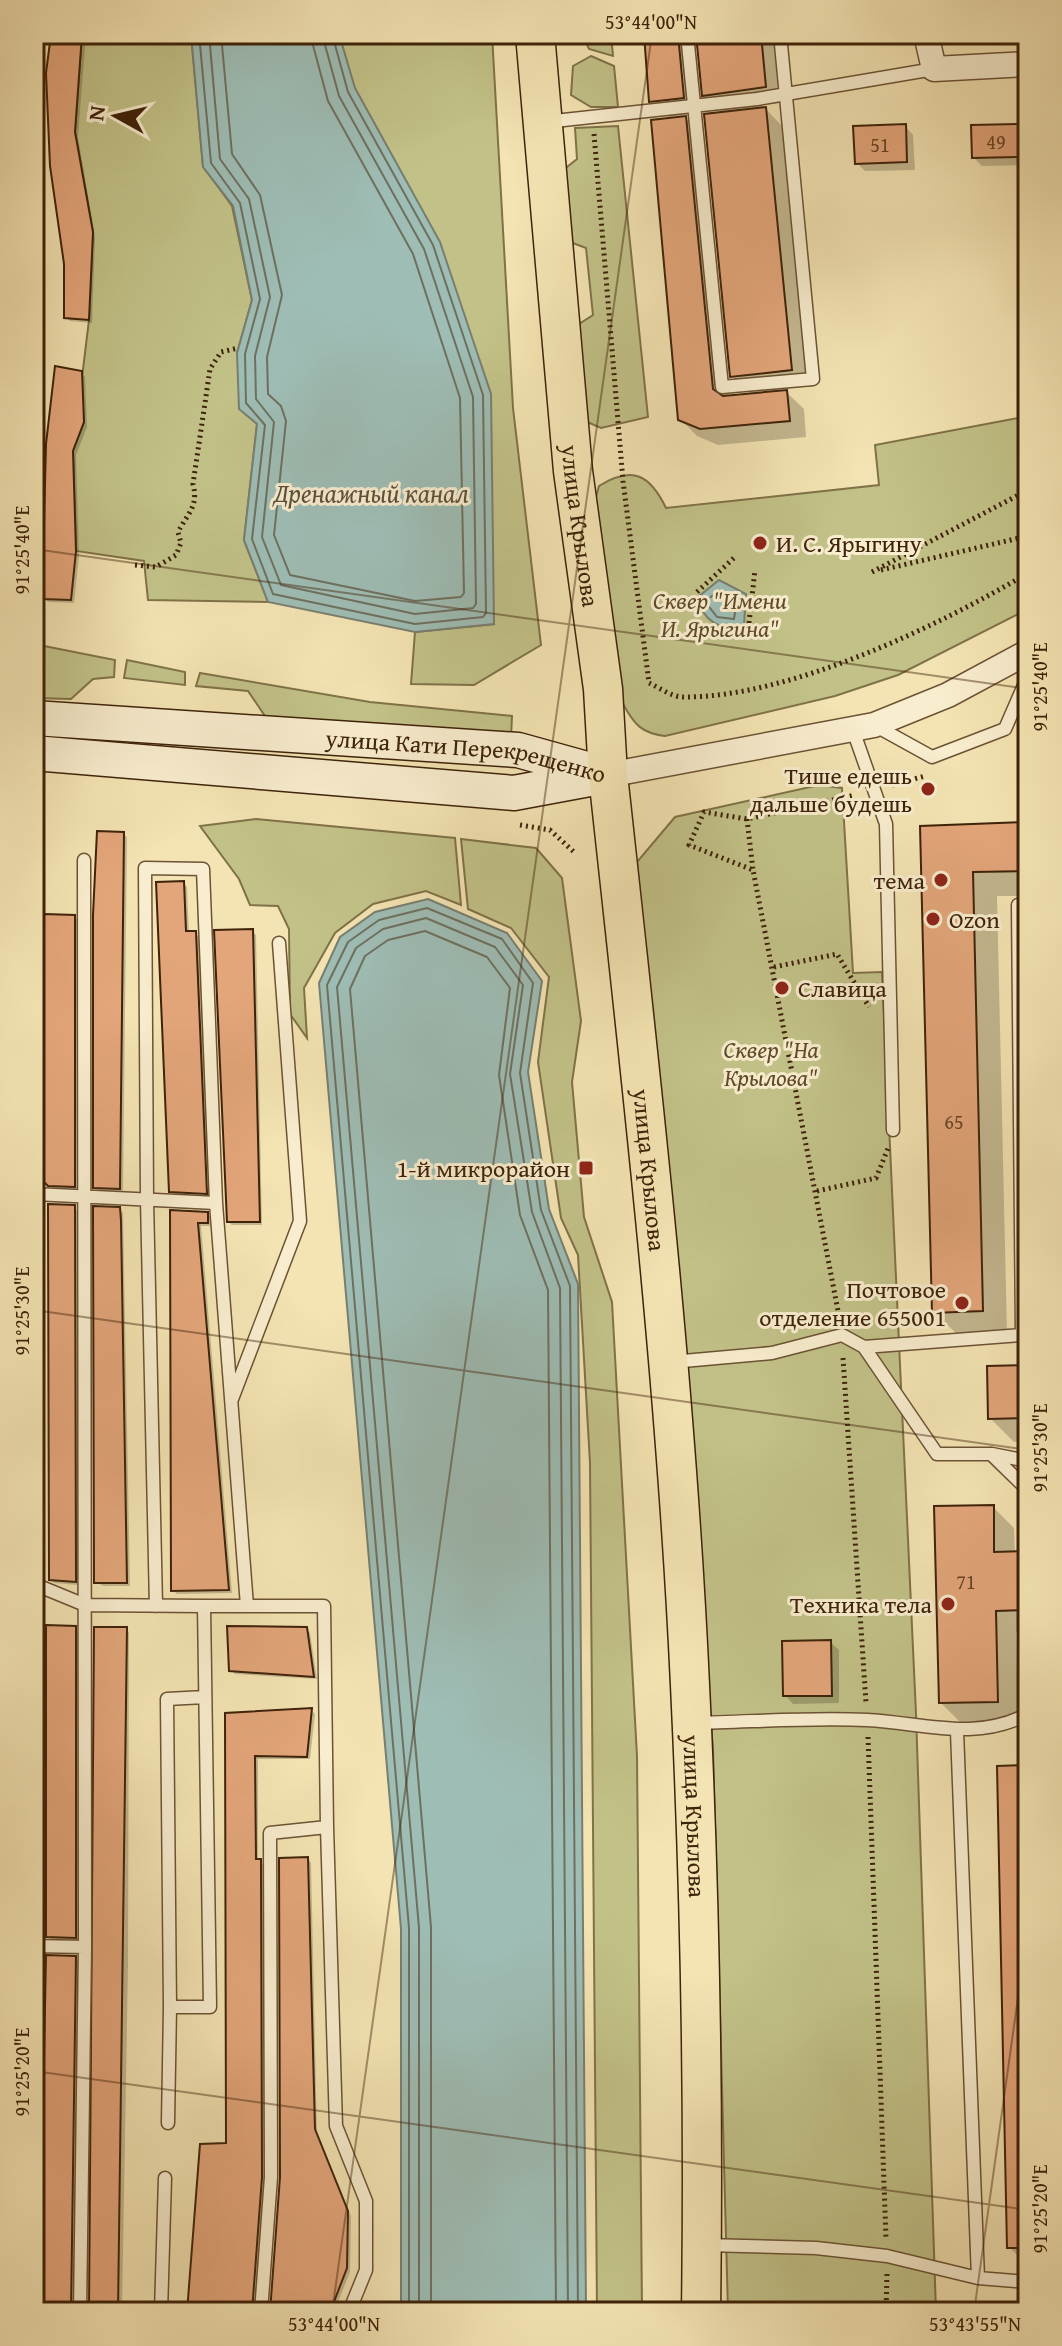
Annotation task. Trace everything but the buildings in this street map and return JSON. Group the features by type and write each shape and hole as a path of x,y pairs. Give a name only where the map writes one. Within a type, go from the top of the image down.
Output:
{"main road":[{"name":"улица Крылова","path":"535,34 573,471 603,689 608,775 668,1363 692,1723 701,2312"}],"street":[{"path":"926,34 934,69 1028,64"},
{"path":"608,775 863,727 948,695 1028,652"},
{"name":"улица Кати Перекрещенко","path":"34,718 518,750 608,775"},
{"name":"улица Кати Перекрещенко","path":"34,753 514,793 608,775"}],"lane":[{"path":"687,34 722,387 813,379 780,34"},
{"path":"542,122 786,94 934,69"},
{"path":"863,727 932,757 1005,729 1028,676"},
{"path":"863,727 886,824 890,1131"},
{"path":"80,2312 85,1947 84,860"},
{"path":"156,1606 147,1200 145,868 203,869 216,1203 247,1606"},
{"path":"864,1347 1025,1335 1018,905 1028,904"},
{"path":"231,1402 300,1221 279,943"},
{"path":"34,1194 216,1203"},
{"path":"668,1363 772,1353 842,1335 864,1347 937,1454 991,1454 1028,1461"},
{"path":"991,1454 1028,1490"},
{"path":"34,1584 85,1605 324,1606 336,2126 366,2201 366,2270 349,2312"},
{"path":"170,2007 210,2007 204,1606"},
{"path":"168,2123 167,1699 205,1697"},
{"path":"692,1723 867,1720 957,1731 993,1729 1028,1714"},
{"path":"957,1731 978,2278"},
{"path":"261,2312 271,2177 270,1833 327,1827"},
{"path":"34,1946 85,1947"},
{"path":"161,2312 165,2178"},
{"path":"702,2245 816,2248 887,2256 978,2278 1028,2282"}],"path":[{"path":"593,117 649,683 680,697 736,692 804,675 911,632 1028,573"},
{"path":"135,565 156,567 176,555 181,543 178,532 192,514 196,495 193,484 210,369 221,352 238,348"},
{"path":"1028,490 872,572 1028,536"},
{"path":"697,592 736,556"},
{"path":"749,623 755,570"},
{"path":"747,819 753,870 817,1191 842,1335 867,1720 887,2256 886,2312"},
{"path":"689,845 753,870"},
{"path":"774,967 837,954 850,979 867,1000 870,1012"},
{"path":"817,1191 876,1178 889,1148 890,1131"}],"green space":[{"path":"82,34 191,34 203,166 232,206 252,300 237,353 257,424 244,540 268,602 148,600 144,561 76,551 73,451 89,320 93,232 75,132"},
{"path":"339,34 492,34 513,408 541,645 474,685 411,684 415,632 494,624"},
{"path":"582,34 611,34 613,56 589,49"},
{"path":"591,56 614,66 618,107 591,107 571,95 573,66"},
{"path":"618,126 648,417 601,428 585,421 576,326 593,315 586,248 570,242 562,171 577,159 575,128"},
{"name":"Сквер \"Имени И. Ярыгина\"","path":"1028,416 1028,609 898,675 835,696 665,736 644,730 631,717 623,704 595,500 599,486 622,476 639,477 654,488 666,508 879,485 875,445"},
{"path":"34,644 115,660 114,677 93,679 71,699 34,698"},
{"path":"127,660 185,672 185,685 124,678"},
{"path":"200,673 370,702 512,716 511,738 267,719 248,691 196,686"},
{"name":"Сквер \"На Крылова\"","path":"819,785 842,788 853,973 882,972 916,1714 936,2312 728,2312 713,1749 682,1340 637,862 675,817"},
{"path":"256,819 455,838 461,905 426,891 373,904 335,933 304,988 307,1038 290,1014 289,929 278,906 250,905 239,879 200,826"},
{"path":"461,839 536,848 562,878 581,1021 572,1082 584,1217 612,1302 637,1756 642,2312 597,2312 590,1463 578,1255 561,1218 538,1062 549,977 511,928 468,909"}],"water":[{"name":"Дренажный канал","path":"191,34 339,34 355,88 440,242 491,394 494,624 415,632 268,602 244,540 257,424 239,409 237,353 252,300 233,206 203,167"},
{"path":"719,580 746,594 744,625 720,626 708,618 700,605 698,597"},
{"path":"428,899 507,933 542,981 528,1072 549,1209 578,1284 586,2312 401,2312 401,1929 319,983 340,937 375,912"}],"place":[{"name":"И. С. Ярыгину","path":"760,543"},
{"name":"Тише едешь дальше будешь","path":"928,789"},
{"name":"тема","path":"941,880"},
{"name":"Ozon","path":"933,919"},
{"name":"Славица","path":"782,988"},
{"name":"1-й микрорайон","path":"586,1168"},
{"name":"Почтовое отделение 655001","path":"962,1303"},
{"name":"Техника тела","path":"948,1604"}]}
